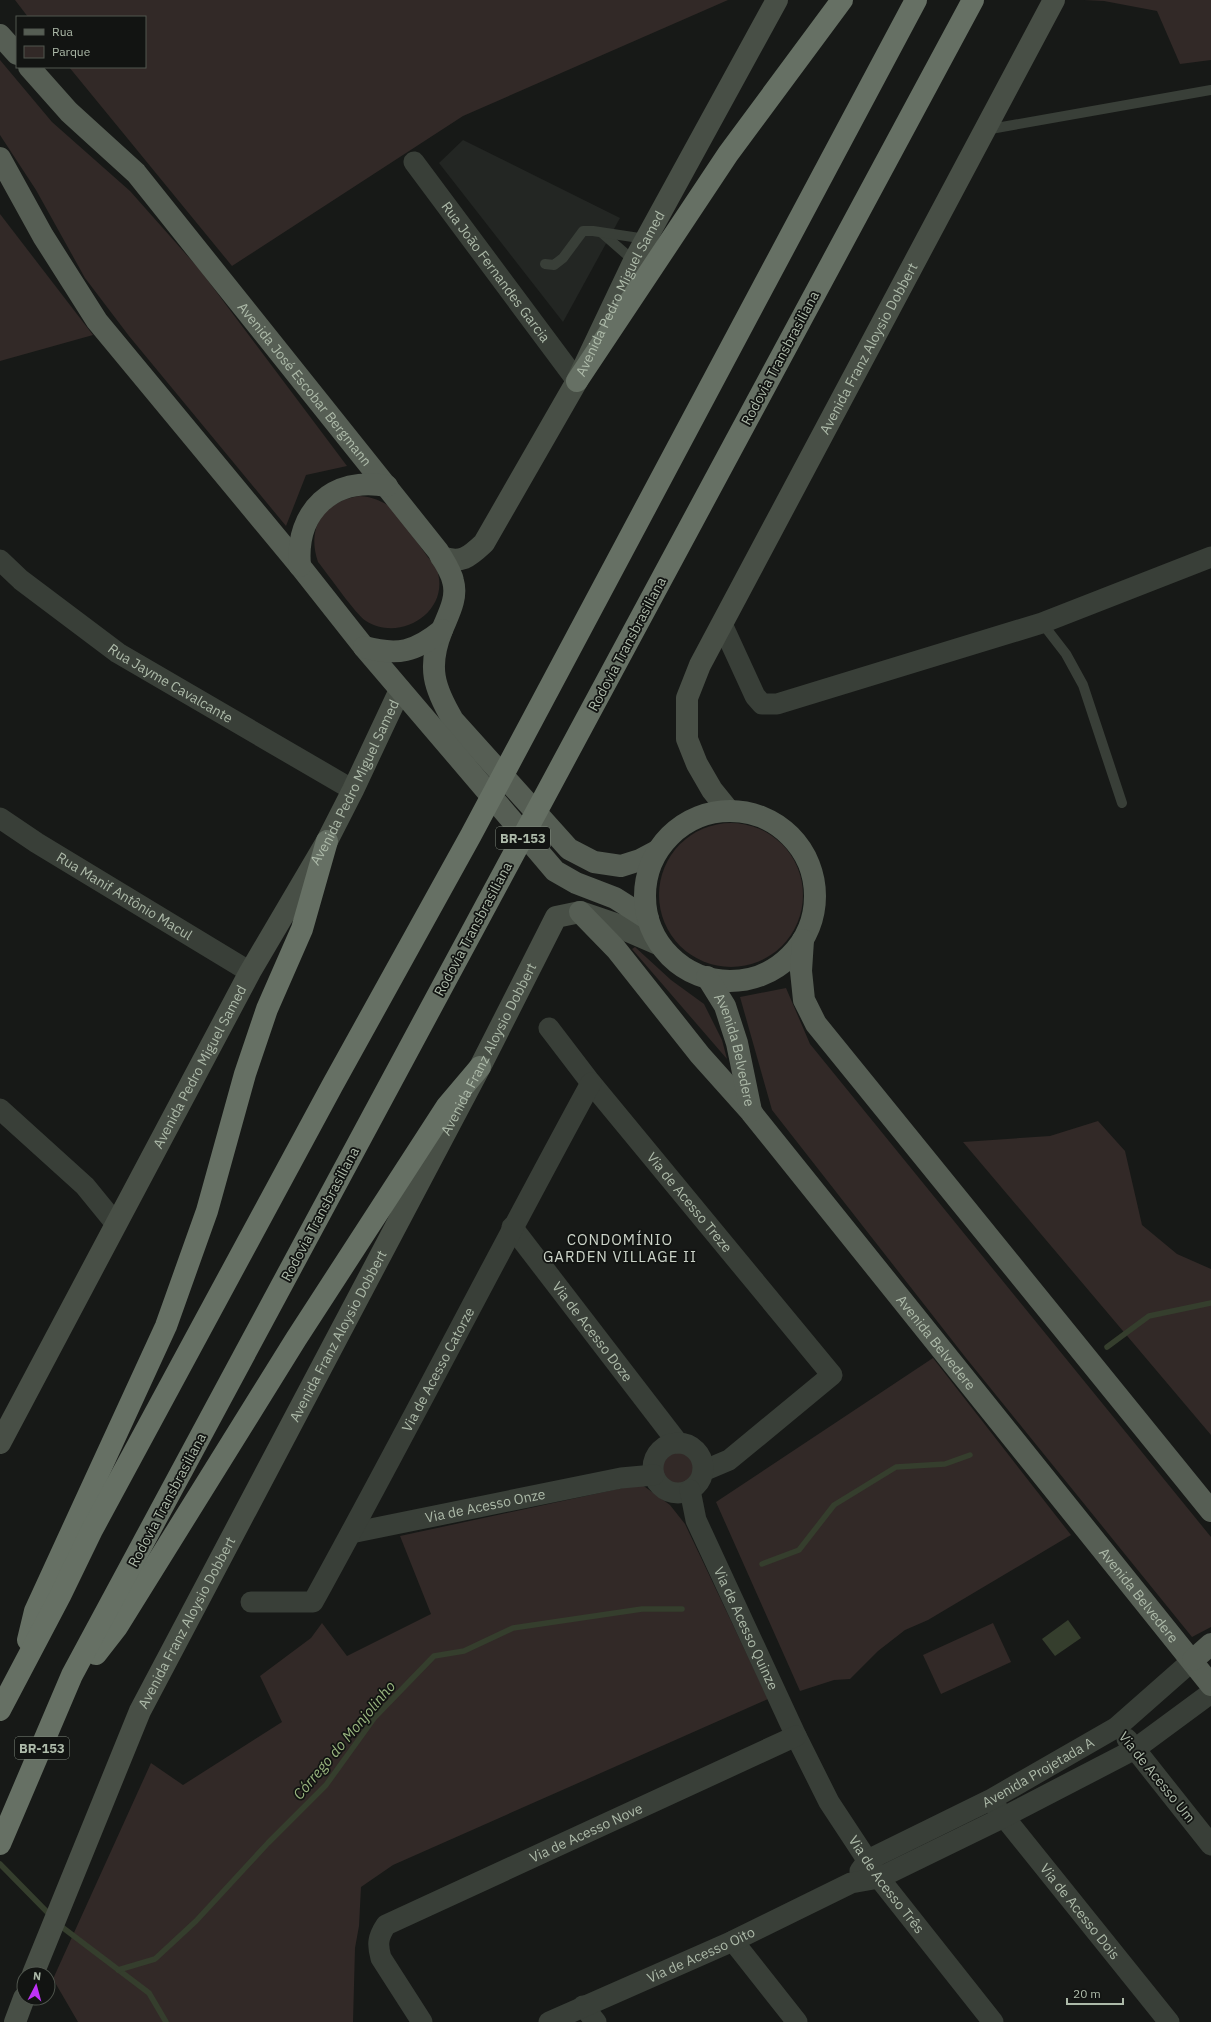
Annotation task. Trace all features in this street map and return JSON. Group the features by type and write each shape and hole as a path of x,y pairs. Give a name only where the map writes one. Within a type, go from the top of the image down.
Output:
{"highway":[{"path":"577,381 728,154 842,0"},
{"name":"BR-153","path":"0,1710 60,1596 92,1530 332,1086 471,835 916,0"},
{"name":"Rodovia Transbrasiliana","path":"0,1844 72,1675 973,0"},
{"path":"21,1671 35,1611 166,1326 207,1211 245,1074 267,1009 302,929 327,841"},
{"path":"72,1675 98,1652 117,1627 296,1339 447,1106 480,1067"}],"main road":[{"name":"Avenida Pedro Miguel Samed","path":"441,557 460,560 471,555 484,543 577,381 634,261 778,0"},
{"name":"Avenida Franz Aloysio Dobbert","path":"729,811 712,790 697,764 687,739 687,698 700,665 1054,0"},
{"path":"0,35 16,53"},
{"name":"Avenida José Escobar Bergmann","path":"30,68 69,112 136,173 388,486 441,557 454,581 453,599 449,616 442,630 437,650 435,683 441,699 453,720 569,849 594,862 621,866 640,860 657,850"},
{"path":"0,158 43,236 97,321 300,566 364,648 456,757 554,871 576,883 615,898 648,919"},
{"path":"300,566 299,551 301,535 307,520 315,507 327,497 348,486 372,483 388,486"},
{"path":"364,648 385,652 406,651 425,643 442,630"},
{"name":"Avenida Pedro Miguel Samed","path":"1,1440 250,972 327,841 353,790 400,690"},
{"path":"729,811 746,812 762,817 776,824 789,834 800,847 808,861 813,877 815,893 814,909 810,925 803,940 793,952 768,971 754,977 738,980 707,977 681,965 660,945 648,919 645,905 646,877 657,850 676,829 688,821 701,816 729,811"},
{"name":"Avenida Franz Aloysio Dobbert","path":"36,1966 78,1859 140,1711 480,1067 556,917 580,912 624,926 630,932 660,945"},
{"path":"580,912 616,949 700,1055 751,1112"},
{"path":"803,940 801,971 804,1000 816,1024 1211,1512"},
{"name":"Avenida Belvedere","path":"707,977 725,1006 737,1043 751,1112 1193,1660 1211,1685"},
{"path":"1193,1660 1211,1644"},
{"path":"15,2022 21,2006"}],"street":[{"name":"Rua João Fernandes Garcia","path":"414,162 577,381"},
{"path":"722,624 755,696 762,704 777,704 1042,624 1211,558"},
{"name":"Rua Jayme Cavalcante","path":"0,560 21,580 118,653 353,790"},
{"name":"Rua Manif Antônio Macul","path":"0,818 37,843 250,972"},
{"name":"Via de Acesso Treze","path":"549,1028 591,1082 832,1375 729,1460 702,1464"},
{"name":"Via de Acesso Catorze","path":"251,1602 312,1602 351,1533 591,1082"},
{"path":"0,1109 85,1186 116,1224"},
{"name":"Via de Acesso Doze","path":"512,1228 658,1417 663,1457"},
{"path":"691,1447 702,1464 698,1484 683,1492 662,1488 663,1457 691,1447"},
{"name":"Via de Acesso Onze","path":"351,1533 621,1478 663,1457"},
{"name":"Via de Acesso Quinze","path":"683,1492 796,1736"},
{"name":"Avenida Projetada A","path":"868,1860 990,1800 1117,1727 1193,1660"},
{"path":"1160,1688 1181,1714"},
{"name":"Avenida Projetada A","path":"879,1878 1135,1749 1211,1693"},
{"name":"Via de Acesso Um","path":"1117,1727 1211,1845"},
{"name":"Via de Acesso Três","path":"796,1736 829,1802 879,1878 993,2022"},
{"name":"Via de Acesso Nove","path":"422,2022 381,1958 378,1947 379,1935 386,1925 396,1919 796,1736"},
{"name":"Via de Acesso Dois","path":"990,1800 1169,2022"},
{"name":"Via de Acesso Oito","path":"851,1882 868,1860"},
{"name":"Via de Acesso Oito","path":"549,2022 733,1941 851,1882 879,1878"},
{"path":"733,1941 797,2022"},
{"path":"583,2006 596,2022"}],"lane":[{"path":"985,130 1211,90"},
{"path":"545,264 554,265 563,258 583,231 646,239"},
{"path":"602,233 634,261"},
{"path":"1042,624 1066,654 1083,685 1122,803"}],"shaded area":[{"path":"463,140 620,218 563,322 439,163"},
{"path":"1068,1620 1081,1638 1055,1656 1042,1639"}],"green space":[{"path":"15,0 728,0 463,116 232,266 70,68 146,68 146,16 27,16"},
{"path":"1084,0 1211,0 1211,60 1180,64 1157,11 1104,1"},
{"path":"0,60 52,122 130,191 200,270 347,466 306,475 286,526 129,336 85,278 36,190 0,135"},
{"path":"0,214 93,335 0,361"},
{"path":"360,496 369,497 385,503 392,508 437,570 439,585 437,598 430,610 420,619 408,625 394,628 380,627 366,621 349,603 318,562 314,538 321,518 328,510 337,504 347,499"},
{"path":"731,823 752,826 771,835 782,844 791,855 800,874 803,895 800,916 791,935 782,946 771,955 752,964 731,967 710,964 691,955 680,946 671,935 662,916 659,895 662,874 671,855 680,844 691,835 710,826"},
{"path":"635,947 671,980 704,1004 722,1040 727,1059 632,949"},
{"path":"786,988 810,1044 1211,1537 1211,1627 1192,1637 966,1358 772,1110 740,997"},
{"path":"1098,1121 1125,1151 1142,1225 1177,1254 1211,1269 1211,1435 963,1142 1050,1136"},
{"path":"933,1358 1071,1535 928,1620 905,1630 878,1651 850,1679 834,1680 800,1691 716,1502"},
{"path":"681,1452 688,1454 693,1459 695,1469 693,1479 688,1484 675,1486 668,1484 663,1479 661,1466 663,1459 668,1454"},
{"path":"641,1484 670,1505 685,1524 768,1699 393,1865 361,1887 359,1926 355,1948 353,2022 78,2022 56,1984 56,1972 151,1763 183,1785 282,1722 260,1676 311,1638 322,1623 347,1656 431,1614 400,1536"},
{"path":"993,1623 1011,1662 941,1694 923,1655"}],"waterway":[{"name":"Córrego do Monjolinho","path":"1107,1347 1149,1316 1211,1303"},
{"name":"Córrego do Monjolinho","path":"762,1564 799,1550 834,1505 896,1467 945,1464 970,1455"},
{"name":"Córrego do Monjolinho","path":"118,1970 155,1959 196,1921 268,1843 326,1785 375,1717 434,1656 464,1651 513,1628 642,1609 682,1609"},
{"path":"0,1864 51,1916"},
{"name":"Córrego do Monjolinho","path":"58,1924 149,1993 166,2022"}],"district":[{"name":"CONDOMÍNIO GARDEN VILLAGE II","path":"620,1248"}]}
